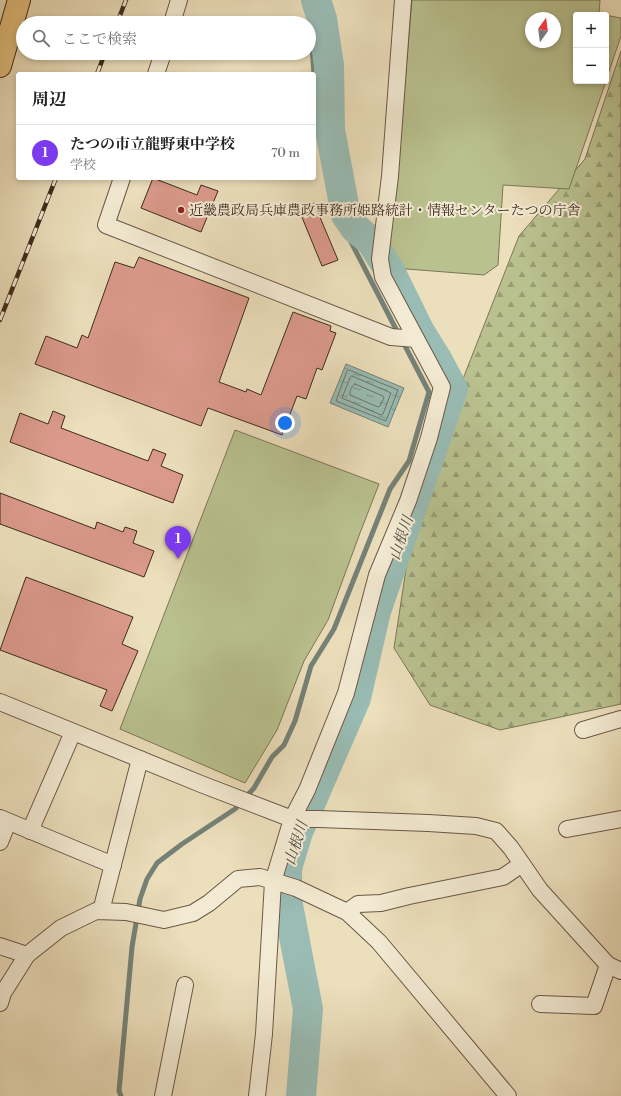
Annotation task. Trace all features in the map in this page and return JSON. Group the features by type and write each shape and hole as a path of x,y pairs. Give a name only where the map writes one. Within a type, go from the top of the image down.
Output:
{"main road":[{"path":"0,66 19,0"}],"street":[{"path":"174,16 179,0"},
{"path":"257,1096 292,819 307,790 346,693 377,575 408,501 429,438 442,387 383,277 380,259 390,176 403,0"},
{"path":"157,72 160,60"},
{"path":"121,180 106,225 391,337 416,339"},
{"path":"0,702 140,760 292,819 428,822 476,826 496,831 511,848 540,890 615,968 594,1006 540,1004"},
{"path":"583,730 621,719"},
{"path":"30,831 73,732"},
{"path":"100,911 140,760"},
{"path":"567,829 621,819"},
{"path":"0,842 4,820 113,866"},
{"path":"347,912 358,904 381,903 503,877 522,864"},
{"path":"0,1003 3,993 27,955 61,928 96,911 126,912 164,920 193,914 238,879 260,876 284,884 347,912 379,942 508,1096"},
{"path":"0,946 27,955"},
{"path":"163,1096 185,985"}],"green space":[{"path":"412,0 600,0 599,12 573,12 573,84 605,84 569,189 503,185 498,265 484,275 394,268 396,257 388,248 397,173"},
{"path":"609,16 621,18 621,36 609,71"},
{"path":"621,51 621,704 500,730 430,705 394,648 415,510 428,468 519,236 585,159"},
{"path":"235,430 379,484 328,620 304,661 277,730 245,783 120,729"}],"water":[{"path":"346,364 404,388 388,427 330,403"}],"building":[{"path":"152,180 158,180 197,195 201,185 218,191 201,232 141,208"},
{"path":"314,203 338,260 322,266 299,210"},
{"path":"139,257 249,298 219,382 246,392 247,389 261,395 293,312 331,326 330,331 336,333 322,370 317,368 306,399 297,396 282,435 208,408 201,426 35,364 46,336 77,348 82,335 88,338 115,262 134,268"},
{"path":"53,411 65,416 61,428 148,461 153,449 166,454 161,466 183,475 173,503 10,442 20,413 48,424"},
{"path":"0,493 95,529 97,522 123,532 125,527 137,531 133,543 154,551 144,577 0,524"},
{"path":"26,577 133,617 122,644 138,651 112,711 100,706 107,690 0,650"}],"waterway":[{"path":"310,16 309,7 311,0"},
{"name":"山根川","path":"301,1096 308,1009 287,900 287,868 298,832 356,698 376,611 453,389 420,332 391,273 371,241 355,228 346,215 330,130 329,65 322,19 316,0"},
{"path":"313,60 314,72"},
{"path":"316,99 320,136 332,205 399,335"},
{"path":"121,1096 119,1091 132,947 140,899 147,879 157,863 182,844 235,809 254,788 272,757 284,745 295,721 311,666 334,629 390,489 409,461 429,392 403,342"}],"railway":[{"path":"120,16 126,0"},
{"path":"98,72 102,60"},
{"path":"0,320 55,180"}],"place":[{"name":"近畿農政局兵庫農政事務所姫路統計・情報センターたつの庁舎","path":"181,210"},
{"name":"たつの市立龍野東中学校","path":"178,559"}]}
